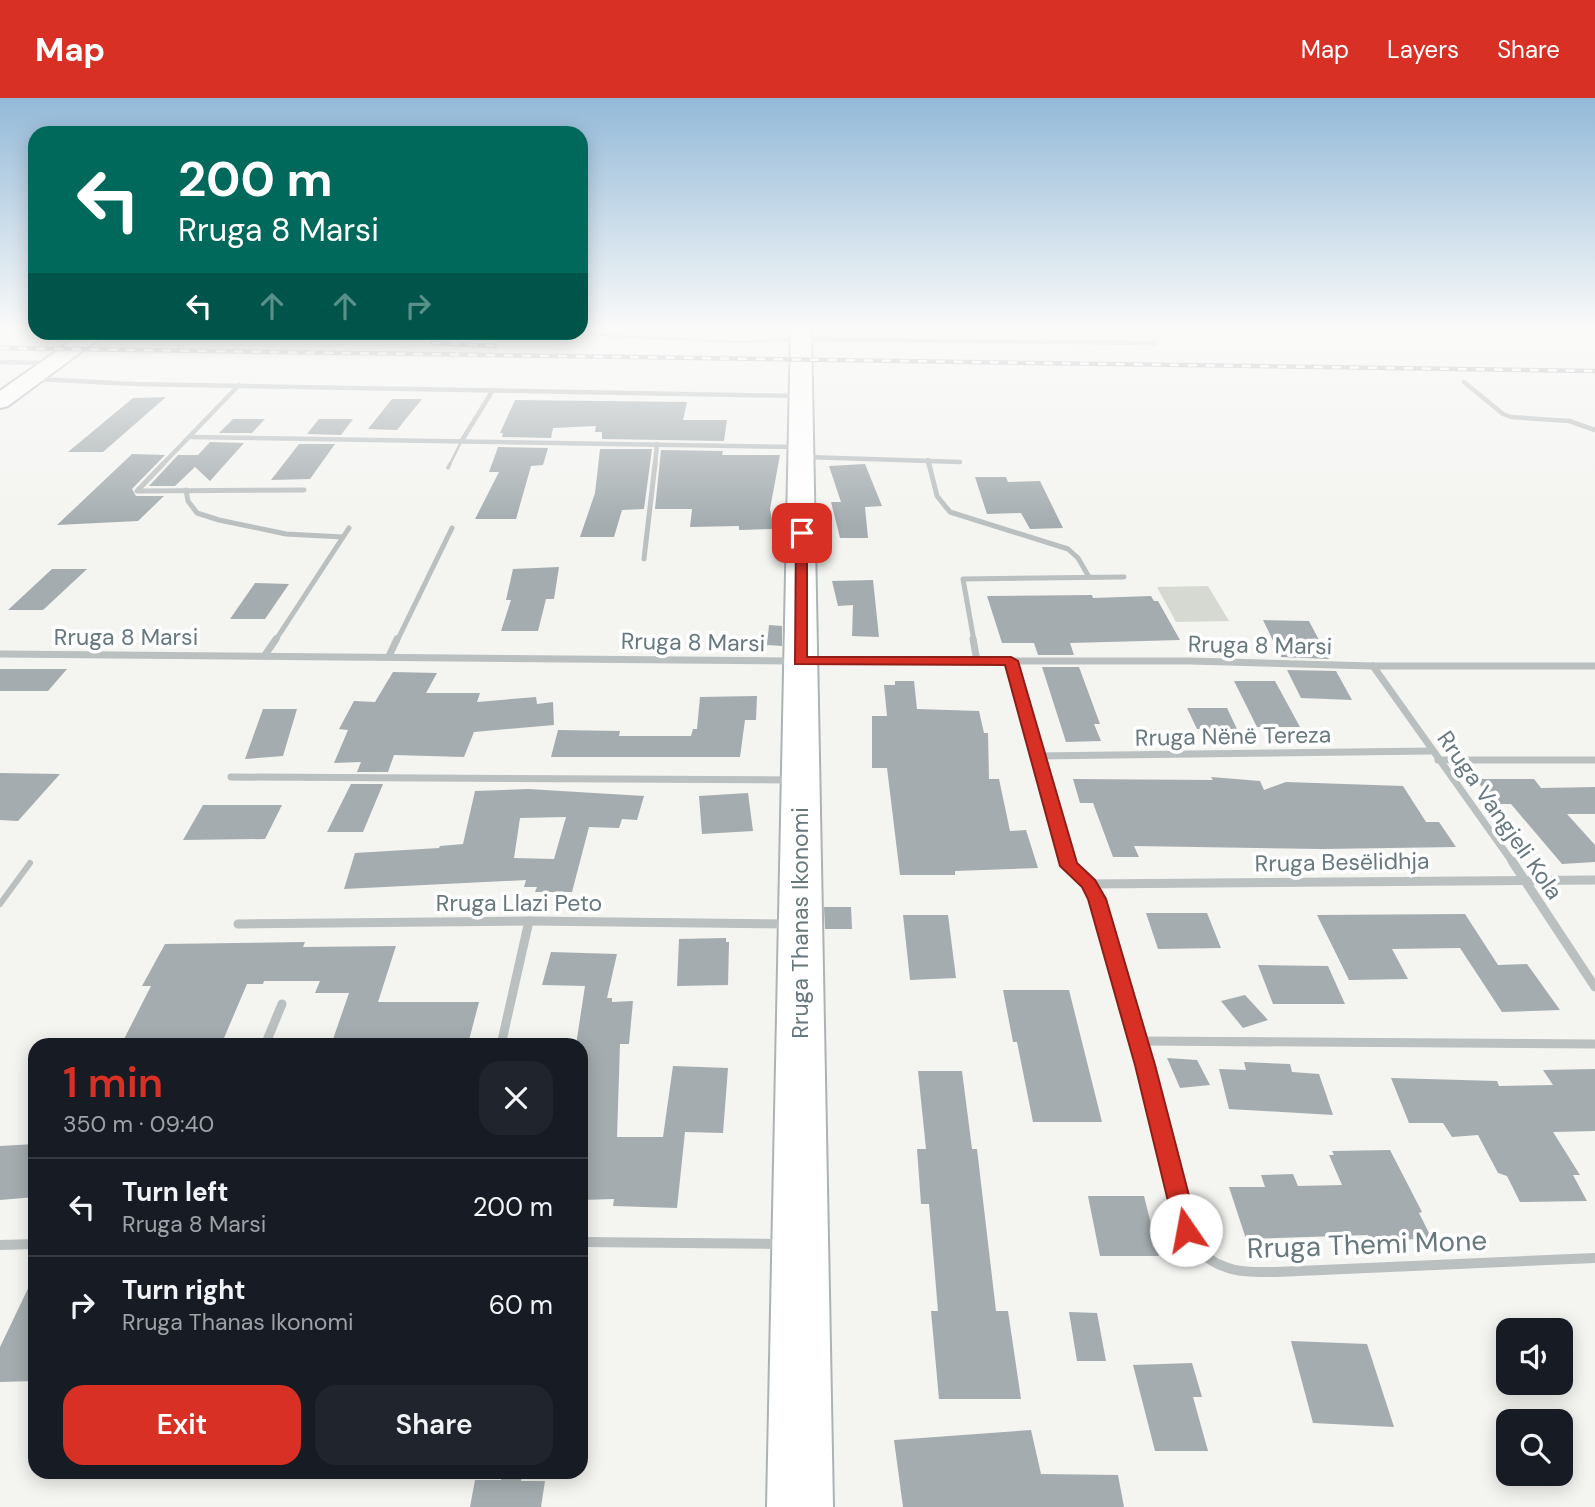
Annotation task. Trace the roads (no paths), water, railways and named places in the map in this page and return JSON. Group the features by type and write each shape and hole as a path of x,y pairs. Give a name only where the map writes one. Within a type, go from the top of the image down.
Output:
{"street":[{"path":"231,394 137,491 304,490"},
{"path":"461,442 491,394"},
{"path":"686,394 802,396"},
{"path":"1478,394 1503,414 1569,421 1595,430"},
{"name":"Rruga Thanas Ikonomi","path":"800,1507 802,396"},
{"path":"190,437 657,444 960,462"},
{"path":"644,559 657,444"},
{"path":"928,460 941,506 950,512 1068,550 1078,558 1089,577"},
{"path":"186,490 188,501 197,513 219,520 286,534 343,537"},
{"path":"265,655 349,528"},
{"path":"389,656 452,528"},
{"path":"976,661 963,579 1124,577"},
{"name":"Rruga 8 Marsi","path":"0,654 1595,666"},
{"name":"Rruga Themi Mone","path":"1011,661 1069,866 1089,884 1097,899 1139,1041 1186,1230 1196,1249 1213,1262 1235,1271 1276,1272 1595,1258"},
{"name":"Rruga Vangjeli Kola","path":"1373,666 1437,760 1524,879 1595,987"},
{"name":"Rruga Nënë Tereza","path":"1036,756 1431,751"},
{"path":"1437,760 1595,760"},
{"path":"231,777 800,780"},
{"name":"Rruga Besëlidhja","path":"1089,884 1595,880"},
{"path":"503,1038 529,921"},
{"name":"Rruga Llazi Peto","path":"238,924 529,921 799,925"},
{"path":"268,1038 282,1004"},
{"path":"1139,1041 1595,1044"},
{"path":"588,1242 801,1244"},
{"path":"0,1245 28,1244"}],"lane":[{"path":"448,468 461,442"},
{"path":"0,904 30,863"}]}
